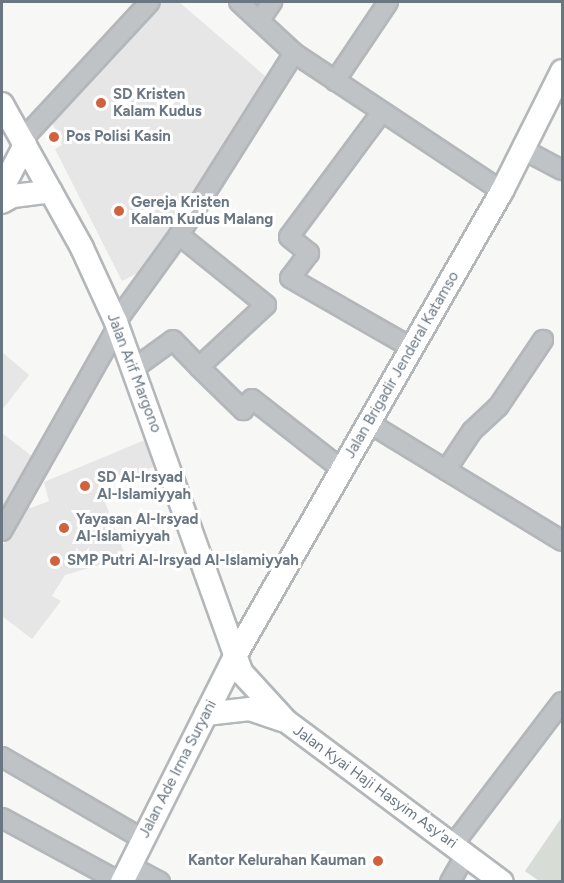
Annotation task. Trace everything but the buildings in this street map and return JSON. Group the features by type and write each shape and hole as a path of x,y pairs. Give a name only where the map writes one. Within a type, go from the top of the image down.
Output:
{"main road":[{"name":"Jalan Brigadir Jenderal Katamso","path":"235,656 502,191 562,71"},
{"name":"Jalan Arif Margono","path":"2,104 51,191 117,325 207,568 235,656"},
{"path":"2,189 23,143"},
{"path":"2,202 13,196 51,191"},
{"name":"Jalan Ade Irma Suryani","path":"124,876 235,656"},
{"name":"Jalan Kyai Haji Hasyim Asy'ari","path":"235,656 242,672 286,722 502,882"},
{"path":"206,714 250,709 286,722"}],"street":[{"path":"23,143 150,2"},
{"path":"239,2 294,53 381,113 502,191"},
{"path":"260,20 272,2"},
{"path":"335,81 388,2"},
{"path":"2,531 117,325 179,235 294,53"},
{"path":"381,113 289,237 309,254 290,278 412,348"},
{"path":"524,150 562,170"},
{"path":"179,235 266,305 199,368"},
{"path":"446,470 472,431 498,407 543,339"},
{"path":"133,369 173,340 243,410 252,399 343,470"},
{"path":"369,423 562,541"},
{"path":"450,882 459,849 562,702"},
{"path":"4,763 143,839"},
{"path":"2,818 124,876 159,882"}],"shaded area":[{"path":"158,2 179,2 271,81 155,264 122,281 55,149 62,145 51,120"},
{"path":"2,352 29,375 2,410"},
{"path":"2,433 37,460 2,523"},
{"name":"Yayasan Al-Irsyad Al-Islamiyyah","path":"145,440 155,466 100,489 126,557 65,575 52,596 61,601 32,639 2,616 2,547 25,505 31,508 49,501 44,482"},
{"path":"562,817 562,881 539,881 525,871"}],"place":[{"name":"SD Kristen Kalam Kudus","path":"101,103"},
{"name":"Pos Polisi Kasin","path":"54,137"},
{"name":"Gereja Kristen Kalam Kudus Malang","path":"119,211"},
{"name":"SD Al-Irsyad Al-Islamiyyah","path":"85,486"},
{"name":"Yayasan Al-Irsyad Al-Islamiyyah","path":"64,528"},
{"name":"SMP Putri Al-Irsyad Al-Islamiyyah","path":"55,561"},
{"name":"Kantor Kelurahan Kauman","path":"378,861"}]}
